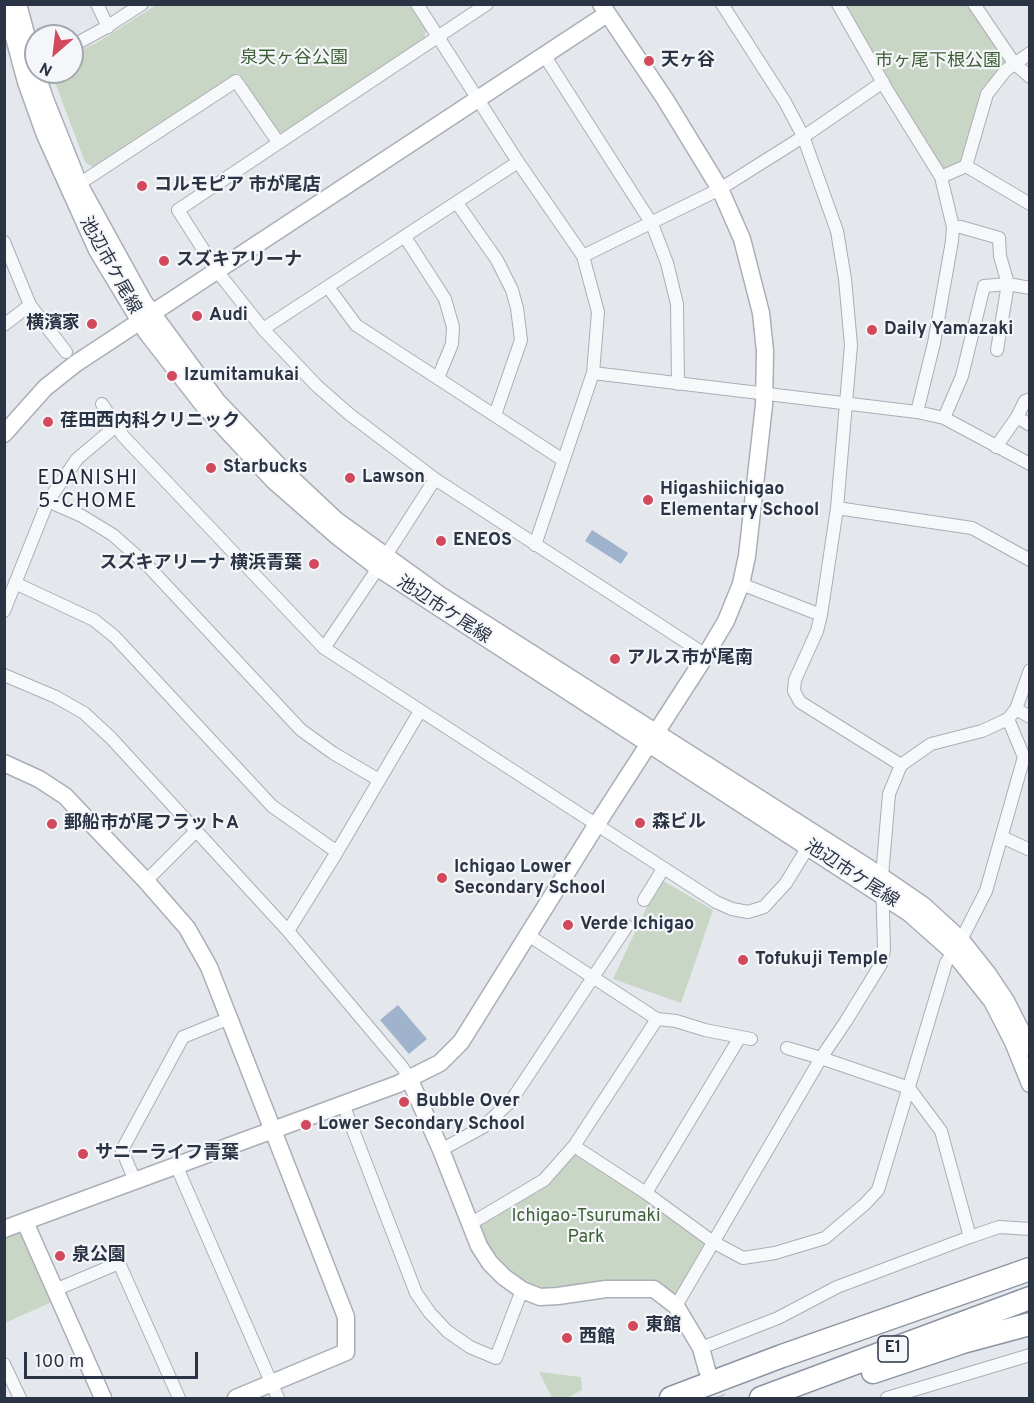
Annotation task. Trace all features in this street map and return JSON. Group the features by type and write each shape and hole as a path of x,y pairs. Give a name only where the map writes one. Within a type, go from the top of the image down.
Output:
{"highway":[{"path":"671,1398 782,1356 885,1310 1029,1263"},
{"name":"E1","path":"760,1398 1028,1299"},
{"path":"795,1398 963,1342 1027,1325"}],"street":[{"name":"池辺市ケ尾線","path":"6,4 26,82 45,135 97,250 146,318 204,406 274,481 338,537 440,595 957,946 992,1001 1014,1042 1029,1084"},
{"name":"池辺市ケ尾線","path":"18,4 24,26"},
{"path":"97,4 108,27"},
{"path":"84,40 142,4"},
{"path":"417,4 477,100 582,256 598,312 593,373 535,544"},
{"path":"487,4 178,210 217,271 263,329 316,386 349,414 435,479 706,655"},
{"path":"722,4 785,102 803,136 837,231 845,279 851,345 837,508 821,615 817,632 795,680 794,692 800,702 901,765"},
{"path":"838,4 941,177 953,226 934,343 917,412"},
{"path":"974,4 1014,63 1029,77"},
{"path":"4,434 45,388 75,364 477,100 544,55 604,9 665,99 720,189 742,239 760,314 765,351 764,395 747,556 741,584 726,621 461,1042 440,1063 409,1078 4,1229"},
{"path":"941,177 966,166 987,94 1006,70 1029,53"},
{"path":"544,55 652,224 667,263 677,304 678,384"},
{"path":"79,184 236,81 278,142"},
{"path":"582,256 720,189 883,82"},
{"name":"池辺市ケ尾線","path":"40,84 79,184 146,318"},
{"path":"263,329 518,162"},
{"path":"966,166 1029,204"},
{"path":"457,203 497,260 512,290 517,308 521,340 495,416"},
{"path":"953,226 999,238 1000,256 1008,284 997,350"},
{"path":"405,237 445,298 453,327 452,344 438,378"},
{"path":"4,242 30,305 66,352"},
{"path":"944,418 962,376 984,286 1028,284"},
{"path":"328,287 356,325 563,460"},
{"path":"4,325 30,305"},
{"path":"593,373 917,412 944,418 1029,464"},
{"path":"996,447 1025,401 1029,399"},
{"path":"102,404 130,444 324,648 663,869 716,902 732,909 748,912 764,907 776,896 808,847"},
{"path":"1017,417 1029,425"},
{"path":"4,611 48,501 77,459 116,426"},
{"path":"324,648 435,479"},
{"path":"48,501 82,516 113,535 148,566 302,730 333,753 378,780"},
{"path":"837,508 972,528 1029,560"},
{"path":"15,583 94,620 115,638 272,806 337,852"},
{"path":"741,584 821,615"},
{"path":"574,1146 646,1192 713,1242 743,1258 775,1253 825,1238 878,1190 946,963 987,891 1024,757 1012,714 1029,670"},
{"path":"4,675 56,696 84,713 111,738 288,931 403,1068 441,1150 479,1246 490,1263 522,1290 540,1297 606,1289 654,1289 676,1305 701,1348 707,1370"},
{"path":"288,931 420,711"},
{"path":"676,1305 821,1058 881,964 884,950 882,876 889,794 901,765 931,744 982,731 1012,714 1029,717"},
{"name":"池辺市ケ尾線","path":"653,738 882,876 923,905 1000,992 1027,1038"},
{"path":"4,763 56,788 65,796 187,928 209,967 230,1018 346,1317 346,1352 275,1391 236,1398"},
{"path":"146,881 196,831"},
{"path":"1002,837 1029,850"},
{"path":"644,900 663,869"},
{"path":"441,1150 483,1127 511,1101 627,926"},
{"path":"528,935 657,1019 676,1021 705,1030 746,1038 646,1192"},
{"path":"135,1181 122,1150 183,1037 230,1018"},
{"path":"470,1224 544,1180 574,1146 657,1019"},
{"path":"787,1048 909,1088 941,1131 970,1237"},
{"path":"343,1104 416,1293 447,1331 470,1347 496,1358 522,1290"},
{"path":"176,1165 275,1391"},
{"path":"25,1222 103,1398"},
{"path":"701,1348 778,1318 837,1287 970,1237 999,1227 1029,1229"},
{"path":"55,1290 119,1263 179,1398"},
{"path":"887,1398 1029,1355"},
{"path":"4,1364 20,1398"},
{"path":"924,1386 929,1398"}],"green space":[{"name":"泉天ヶ谷公園","path":"156,5 409,5 426,30 424,40 283,133 277,131 238,73 93,167 85,162 56,84 84,84 84,48"},
{"name":"市ヶ尾下根公園","path":"838,5 973,5 1014,63 987,94 966,166 941,177"},
{"path":"660,879 713,910 681,1003 613,979"},
{"name":"Ichigao-Tsurumaki Park","path":"574,1146 713,1242 676,1306 654,1289 522,1290 470,1224 544,1180"},
{"path":"21,1230 54,1301 5,1323 5,1237"},
{"path":"539,1372 581,1377 582,1390 567,1398 552,1398"}],"water":[{"path":"592,530 628,553 621,564 585,541"},
{"path":"398,1005 427,1039 409,1054 380,1020"}],"tunnel":[{"path":"709,1374 718,1398"}],"place":[{"name":"天ヶ谷","path":"649,61"},
{"name":"コルモピア 市が尾店","path":"142,186"},
{"name":"スズキアリーナ","path":"164,261"},
{"name":"Audi","path":"197,316"},
{"name":"横濱家","path":"92,324"},
{"name":"Daily Yamazaki","path":"872,330"},
{"name":"Izumitamukai","path":"172,376"},
{"name":"荏田西内科クリニック","path":"48,422"},
{"name":"Starbucks","path":"211,468"},
{"name":"Lawson","path":"350,478"},
{"name":"Higashiichigao Elementary School","path":"648,500"},
{"name":"ENEOS","path":"441,541"},
{"name":"スズキアリーナ 横浜青葉","path":"314,564"},
{"name":"アルス市が尾南","path":"615,659"},
{"name":"森ビル","path":"640,823"},
{"name":"郵船市が尾フラットA","path":"52,824"},
{"name":"Ichigao Lower Secondary School","path":"442,878"},
{"name":"Verde Ichigao","path":"568,925"},
{"name":"Tofukuji Temple","path":"743,960"},
{"name":"Bubble Over","path":"404,1102"},
{"name":"Lower Secondary School","path":"306,1125"},
{"name":"サニーライフ青葉","path":"83,1154"},
{"name":"泉公園","path":"60,1256"},
{"name":"東館","path":"633,1326"},
{"name":"西館","path":"567,1338"}],"district":[{"name":"EDANISHI 5-CHOME","path":"88,492"}]}
